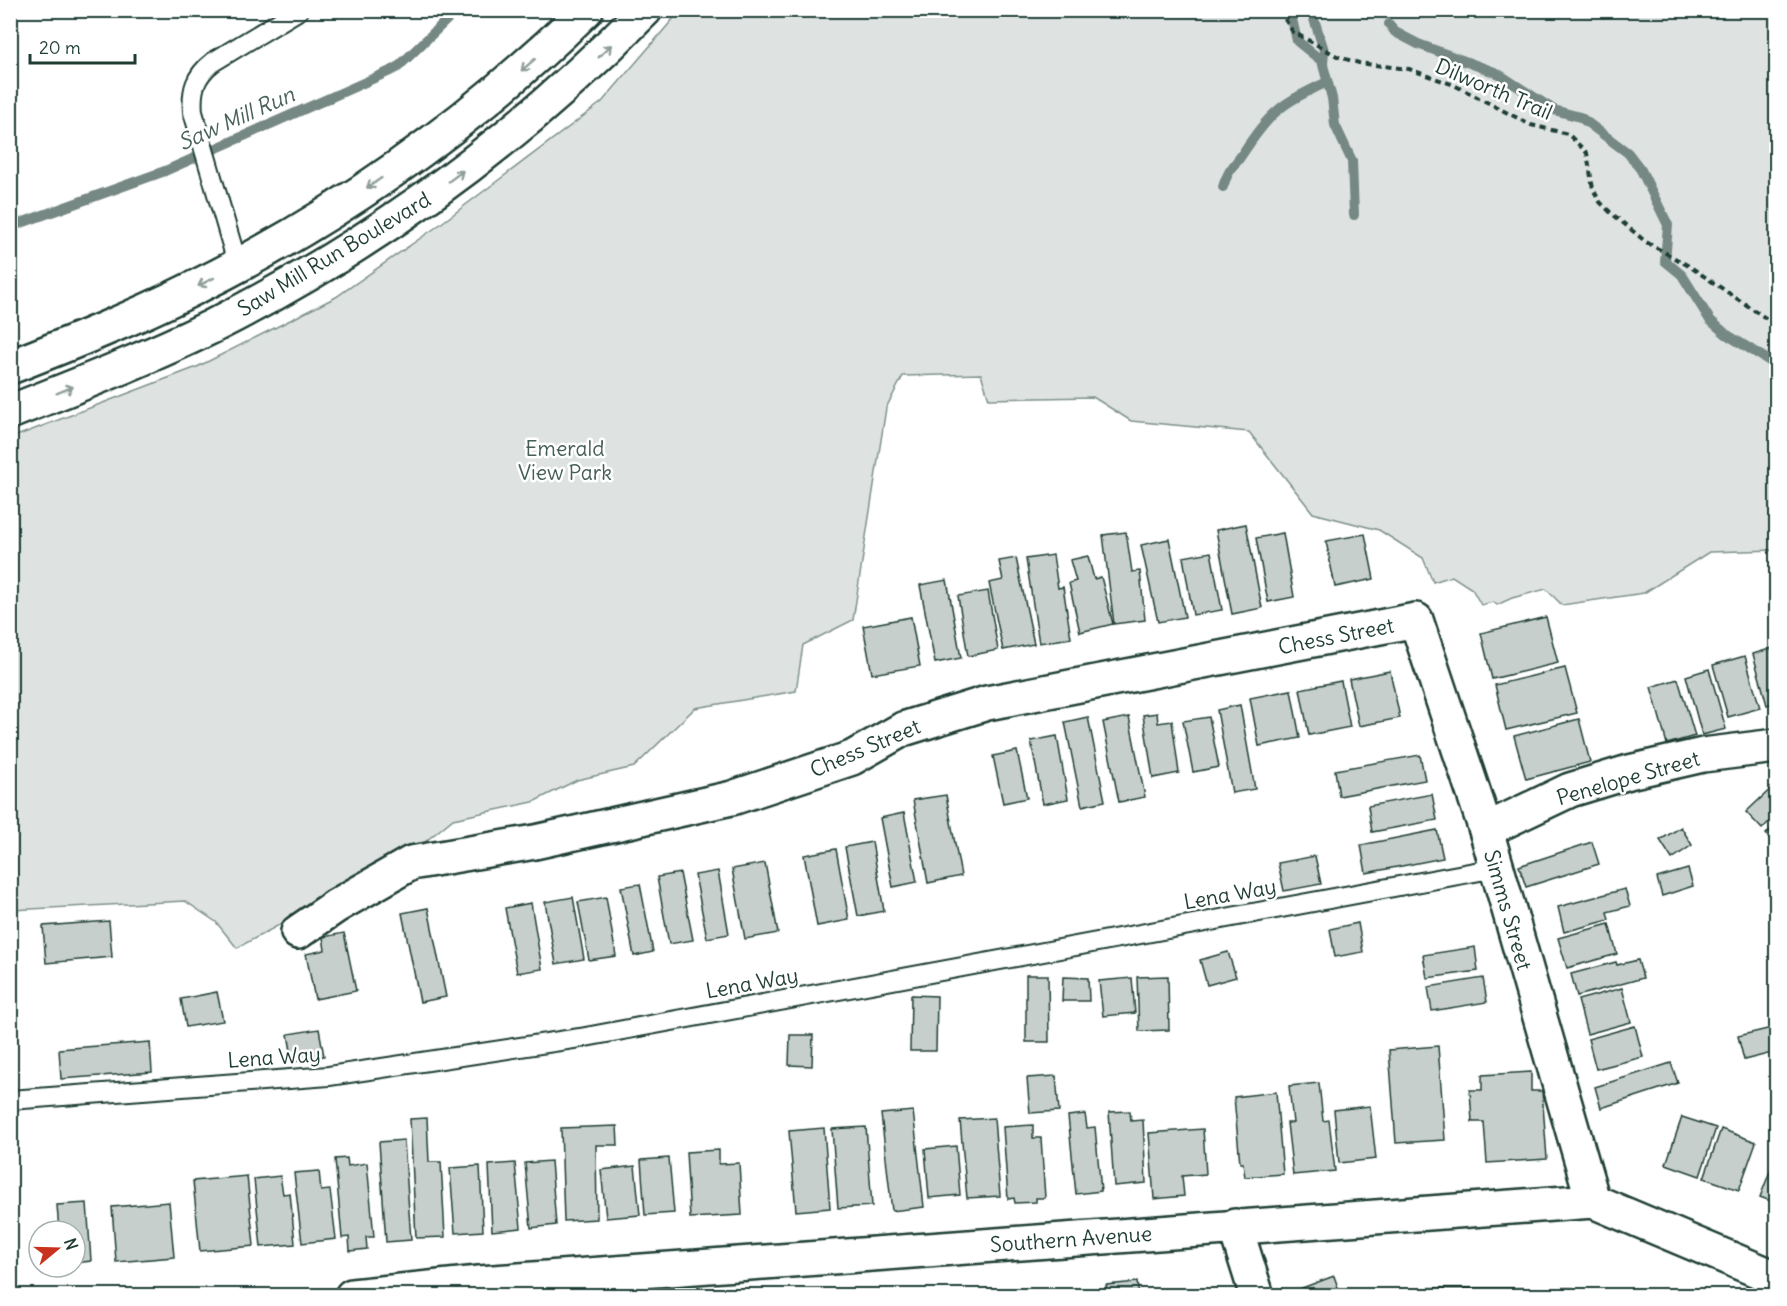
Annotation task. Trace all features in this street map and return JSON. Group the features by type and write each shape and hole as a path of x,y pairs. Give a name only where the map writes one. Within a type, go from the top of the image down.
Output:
{"main road":[{"name":"Saw Mill Run Boulevard","path":"10,367 144,313 238,266 297,233 407,160 507,83 586,10"},
{"name":"Saw Mill Run Boulevard","path":"10,412 122,368 211,327 318,269 431,194 534,115 584,72 645,10"},
{"name":"Simms Street","path":"1416,620 1486,830 1593,1201"},
{"name":"Chess Street","path":"298,932 336,906 411,863 535,842 732,798 852,758 903,729 987,703 1416,620"},
{"name":"Penelope Street","path":"1486,830 1570,790 1629,772 1702,755 1776,746"},
{"name":"Southern Avenue","path":"352,1296 480,1289 1235,1226 1593,1201 1776,1278"},
{"path":"1235,1226 1257,1296"}],"lane":[{"path":"238,266 199,131 192,97 195,83 202,71 299,10"},
{"name":"Lena Way","path":"10,1100 329,1076 580,1038 1496,868"}],"path":[{"name":"Dilworth Trail","path":"1279,10 1293,32 1339,57 1359,63 1409,69 1454,85 1531,125 1568,134 1587,153 1593,189 1600,202 1610,212 1646,242 1689,266 1776,325"},
{"path":"10,1275 12,1291 17,1296"}],"green space":[{"name":"Emerald View Park","path":"680,11 1776,11 1776,550 1709,552 1644,593 1562,605 1546,589 1512,598 1497,605 1493,602 1481,605 1472,589 1452,576 1433,582 1423,558 1379,530 1313,513 1249,432 1131,421 1093,397 989,399 981,374 903,376 886,408 853,620 803,645 796,691 695,708 634,767 577,780 533,802 453,819 414,851 237,948 216,922 185,901 11,910 11,438 197,367 336,297 435,228 602,102"}],"building":[{"path":"1246,524 1262,608 1232,614 1216,530"},
{"path":"1126,532 1132,572 1140,571 1145,620 1114,624 1103,535"},
{"path":"1283,533 1294,597 1268,602 1256,538"},
{"path":"1365,534 1374,579 1335,587 1326,541"},
{"path":"1169,539 1185,617 1158,622 1141,545"},
{"path":"1211,552 1222,610 1193,615 1183,557"},
{"path":"1053,555 1058,588 1063,587 1071,638 1039,643 1026,559"},
{"path":"1088,556 1094,579 1101,577 1113,624 1080,632 1069,583 1076,581 1070,560"},
{"path":"1016,558 1034,644 1003,650 989,583 1003,580 999,561"},
{"path":"947,580 961,658 935,663 920,585"},
{"path":"988,591 998,650 968,656 958,596"},
{"path":"911,617 920,666 872,674 863,626"},
{"path":"1546,617 1558,663 1492,679 1481,633"},
{"path":"1776,647 1776,702 1767,705 1753,654"},
{"path":"1745,656 1760,708 1728,717 1713,665"},
{"path":"1565,668 1577,713 1506,730 1495,685"},
{"path":"1709,669 1726,729 1702,735 1686,676"},
{"path":"1390,671 1400,718 1359,726 1349,679"},
{"path":"1678,679 1695,736 1667,744 1651,687"},
{"path":"1341,681 1350,727 1309,735 1300,689"},
{"path":"1291,690 1300,738 1259,746 1250,698"},
{"path":"1240,705 1255,789 1232,793 1217,710"},
{"path":"1157,713 1158,723 1172,721 1179,773 1153,778 1143,715"},
{"path":"1088,717 1105,801 1082,806 1065,722"},
{"path":"1129,717 1145,797 1119,802 1103,722"},
{"path":"1209,717 1219,767 1193,772 1183,721"},
{"path":"1579,719 1590,762 1526,779 1514,736"},
{"path":"1057,736 1068,799 1043,804 1031,741"},
{"path":"1017,751 1027,798 1003,803 993,756"},
{"path":"1420,755 1425,780 1339,796 1335,770"},
{"path":"1776,784 1776,815 1762,829 1746,812"},
{"path":"1432,794 1437,820 1372,832 1368,806"},
{"path":"946,795 961,876 928,883 913,800"},
{"path":"904,813 917,882 893,887 880,818"},
{"path":"1776,824 1776,846 1766,834"},
{"path":"1681,827 1692,845 1672,859 1660,840"},
{"path":"1437,830 1443,858 1366,873 1361,845"},
{"path":"872,842 884,911 858,916 845,847"},
{"path":"1592,842 1599,864 1526,887 1519,866"},
{"path":"836,849 849,920 817,926 804,855"},
{"path":"1315,856 1321,884 1284,891 1278,863"},
{"path":"765,863 778,933 745,939 732,869"},
{"path":"1688,869 1693,886 1662,896 1657,878"},
{"path":"718,871 729,934 707,938 695,875"},
{"path":"680,873 693,940 669,944 657,877"},
{"path":"640,884 653,952 634,956 621,887"},
{"path":"1625,889 1630,906 1607,912 1609,920 1564,932 1558,907"},
{"path":"573,897 584,959 556,964 545,902"},
{"path":"606,897 616,956 589,960 578,902"},
{"path":"531,903 542,969 517,973 505,908"},
{"path":"428,908 446,997 420,1002 402,913"},
{"path":"109,921 112,957 46,963 43,926"},
{"path":"1358,923 1363,952 1335,957 1330,929"},
{"path":"1609,924 1617,954 1567,968 1558,938"},
{"path":"344,933 356,991 315,999 306,954 325,950 323,937"},
{"path":"1475,947 1478,971 1427,978 1423,955"},
{"path":"1228,952 1236,977 1207,985 1200,960"},
{"path":"1638,960 1643,978 1577,996 1571,974 1616,962 1617,965"},
{"path":"1026,975 1048,975 1049,1042 1026,1042"},
{"path":"1168,976 1169,1030 1139,1031 1137,977"},
{"path":"1063,977 1088,978 1089,1001 1062,1001"},
{"path":"1132,978 1135,1013 1103,1016 1099,981"},
{"path":"1483,978 1487,1002 1432,1011 1428,987"},
{"path":"1622,988 1631,1022 1587,1034 1578,1000"},
{"path":"217,992 223,1021 186,1027 181,999"},
{"path":"911,995 937,996 936,1051 910,1051"},
{"path":"1635,1026 1643,1057 1596,1069 1588,1039"},
{"path":"1776,1027 1776,1052 1744,1060 1738,1036"},
{"path":"319,1029 324,1056 293,1062 288,1034"},
{"path":"790,1035 813,1035 812,1066 789,1065"},
{"path":"150,1042 152,1072 61,1079 59,1049"},
{"path":"1438,1046 1445,1140 1396,1143 1389,1050"},
{"path":"1671,1063 1678,1083 1601,1108 1595,1087"},
{"path":"1531,1072 1531,1091 1542,1091 1547,1159 1487,1163 1484,1122 1472,1122 1470,1090 1482,1090 1482,1075"},
{"path":"1056,1076 1059,1111 1030,1113 1027,1078"},
{"path":"1319,1083 1323,1121 1329,1120 1335,1171 1293,1175 1287,1123 1293,1123 1289,1086"},
{"path":"1276,1092 1283,1174 1245,1177 1243,1163 1240,1163 1234,1097"},
{"path":"1370,1106 1376,1159 1339,1163 1334,1110"},
{"path":"913,1111 924,1207 892,1211 881,1114"},
{"path":"1130,1111 1131,1121 1143,1120 1146,1183 1114,1186 1109,1112"},
{"path":"1085,1114 1087,1128 1095,1127 1101,1191 1076,1194 1068,1116"},
{"path":"1682,1117 1716,1128 1700,1176 1666,1164"},
{"path":"427,1118 429,1162 441,1162 445,1237 416,1238 410,1119"},
{"path":"994,1118 1000,1196 967,1198 960,1120"},
{"path":"1033,1125 1033,1138 1041,1138 1045,1198 1036,1198 1036,1202 1015,1203 1014,1198 1008,1199 1003,1127"},
{"path":"617,1126 618,1145 596,1145 597,1219 564,1221 561,1128"},
{"path":"866,1127 872,1206 838,1208 832,1129"},
{"path":"824,1128 830,1208 796,1211 789,1131"},
{"path":"1203,1129 1206,1174 1182,1176 1184,1196 1154,1199 1149,1133"},
{"path":"1721,1129 1756,1142 1739,1190 1704,1178"},
{"path":"404,1140 411,1240 386,1242 379,1142"},
{"path":"956,1146 960,1195 929,1198 925,1149"},
{"path":"719,1150 719,1164 739,1163 742,1215 690,1218 686,1152"},
{"path":"1776,1156 1776,1203 1760,1197"},
{"path":"347,1158 348,1166 367,1163 374,1237 366,1237 367,1249 350,1251 349,1237 342,1238 335,1159"},
{"path":"669,1158 674,1213 645,1215 641,1160"},
{"path":"551,1161 556,1225 531,1228 525,1163"},
{"path":"515,1163 521,1228 492,1231 489,1165"},
{"path":"480,1166 483,1231 455,1233 450,1168"},
{"path":"635,1166 640,1215 606,1218 601,1170"},
{"path":"319,1171 321,1191 330,1190 336,1239 302,1243 294,1173"},
{"path":"247,1176 254,1246 200,1251 193,1181"},
{"path":"280,1176 283,1194 290,1193 295,1244 261,1247 254,1179"},
{"path":"169,1202 174,1257 116,1262 112,1207"},
{"path":"87,1203 91,1261 87,1262 87,1219 58,1219 57,1205"},
{"path":"1334,1276 1341,1296 1295,1296 1294,1291"},
{"path":"1137,1282 1139,1296 1107,1296 1106,1285"},
{"path":"1422,1288 1573,1288 1573,1296 1422,1296"},
{"path":"1020,1289 1021,1296 983,1296 983,1292"}],"waterway":[{"name":"Saw Mill Run","path":"10,227 165,171 397,68 457,10"},
{"path":"1290,10 1297,41 1323,62"},
{"path":"1311,10 1324,50 1323,65 1332,98 1335,125 1352,161 1354,215"},
{"path":"1389,24 1395,32 1418,44 1497,73 1554,110 1580,117 1628,153 1641,170 1668,225 1665,261 1682,275 1710,320 1726,334 1776,365"},
{"path":"1223,187 1230,170 1269,119 1287,104 1327,82"}]}
